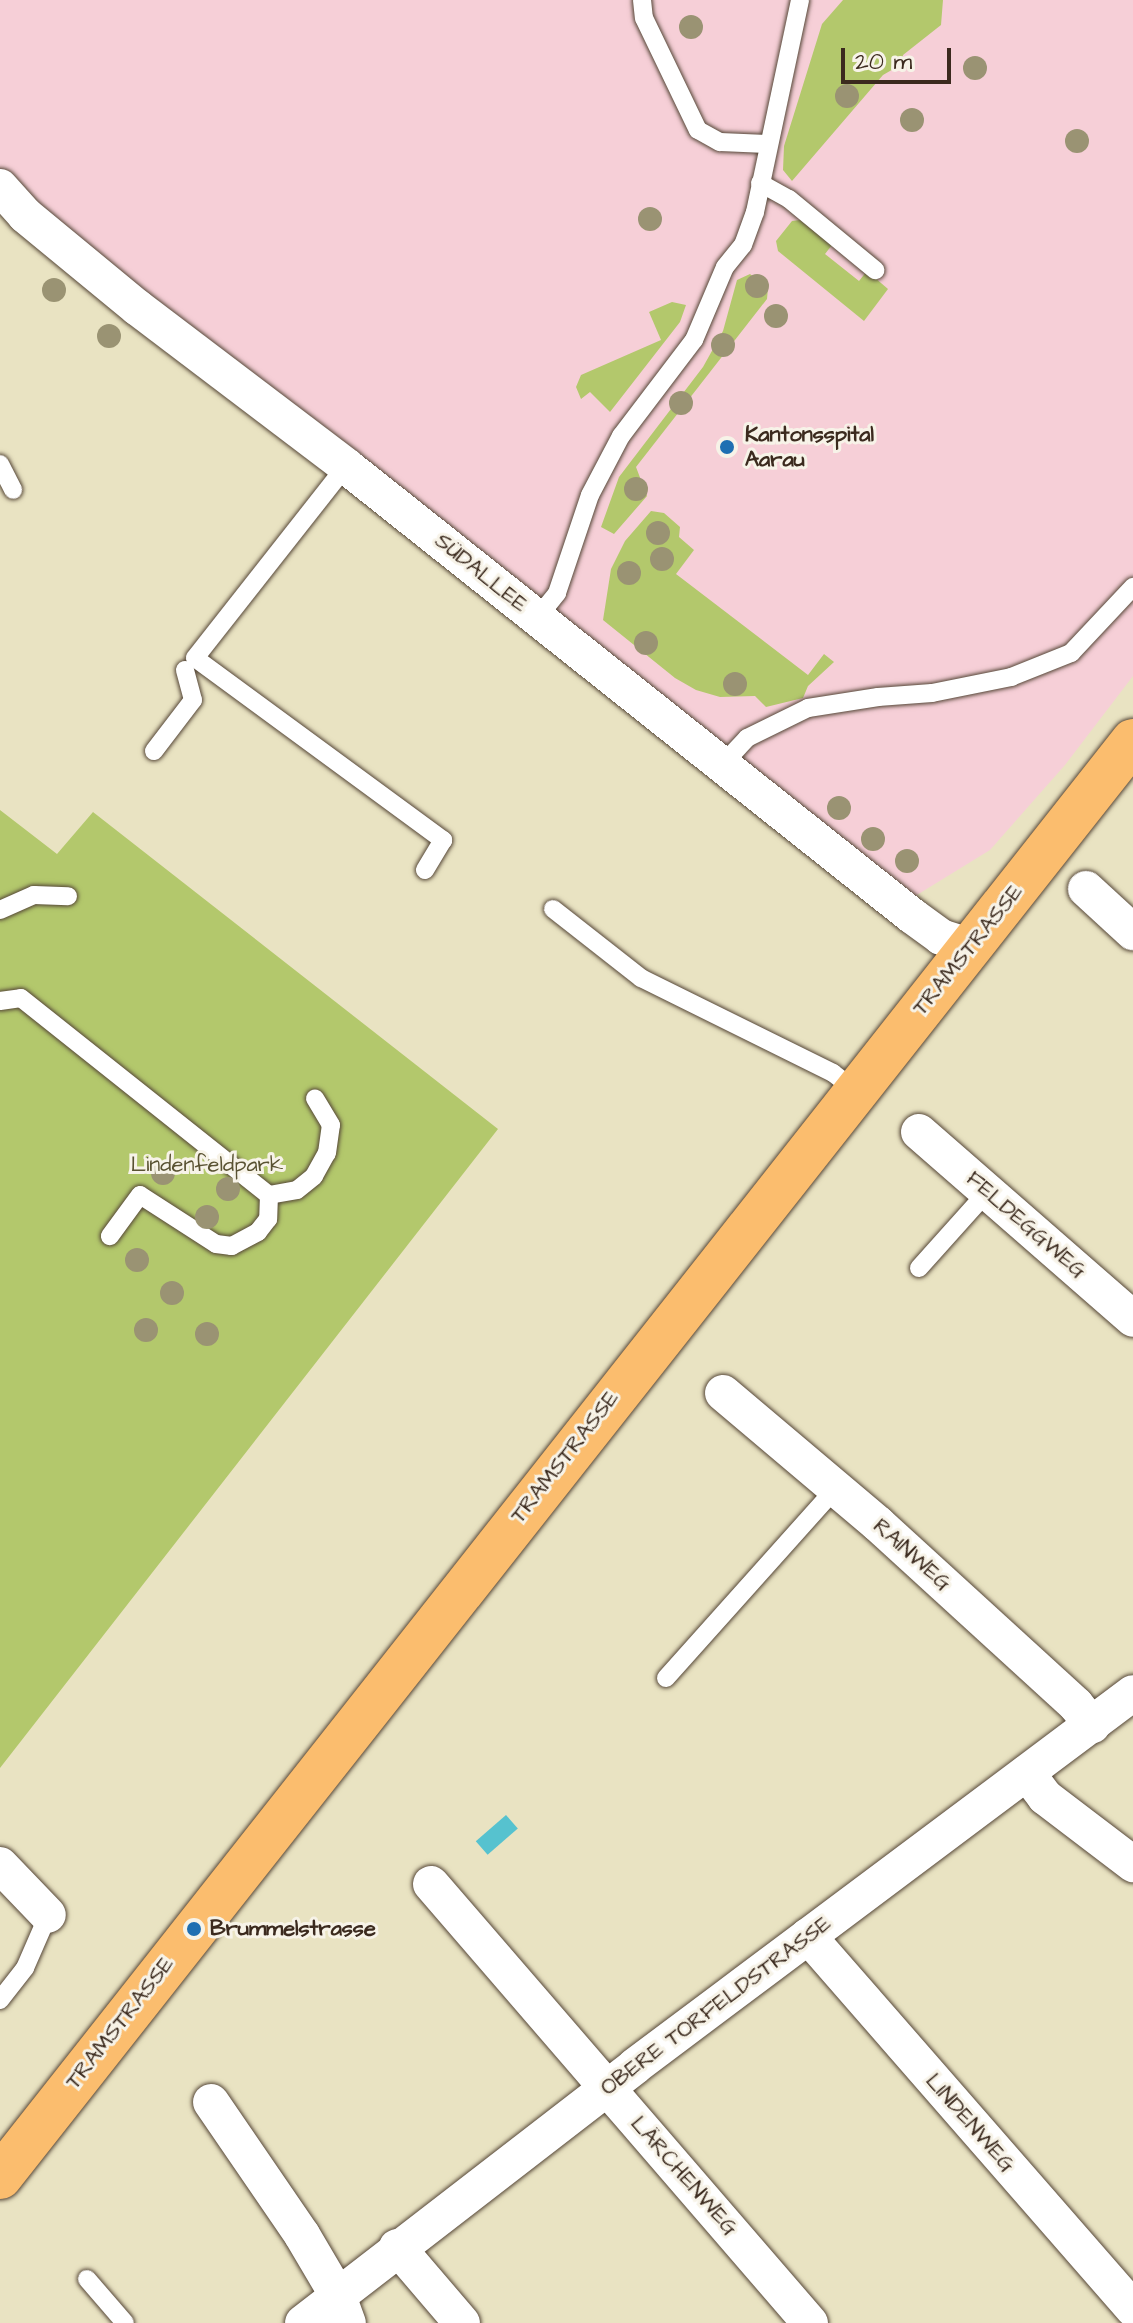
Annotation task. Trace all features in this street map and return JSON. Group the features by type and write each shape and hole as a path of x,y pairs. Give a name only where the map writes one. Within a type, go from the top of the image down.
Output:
{"main road":[{"name":"TRAMSTRASSE","path":"0,2177 1133,741"}],"street":[{"name":"SÜDALLEE","path":"0,187 25,215 138,308 346,466 911,915 941,937 971,947"},
{"path":"1086,889 1133,932"},
{"name":"FELDEGGWEG","path":"919,1132 1133,1319"},
{"name":"RAINWEG","path":"723,1393 836,1488 1053,1684 1092,1725"},
{"name":"OBERE TORFELDSTRASSE","path":"303,2323 343,2309 397,2247 1133,1693"},
{"path":"1027,1773 1045,1797 1133,1864"},
{"path":"0,1865 48,1915"},
{"name":"LÄRCHENWEG","path":"431,1884 810,2323"},
{"name":"LINDENWEG","path":"808,1936 1133,2309"},
{"path":"211,2102 302,2235 343,2309"},
{"path":"397,2247 462,2323"}],"lane":[{"path":"642,0 644,18 698,130 720,142 742,146 767,144"},
{"path":"537,618 557,593 590,495 621,436 694,340 717,281 743,245 760,183 800,0"},
{"path":"760,183 789,199 875,270"},
{"path":"0,464 13,490"},
{"path":"346,466 195,658 443,840 425,870"},
{"path":"722,765 747,738 808,708 1011,677 1071,653 1133,587"},
{"path":"154,751 193,700 185,670"},
{"path":"0,910 34,895 68,896"},
{"path":"553,909 641,978 833,1073 855,1090"},
{"path":"0,1001 21,998 269,1195 297,1190 314,1176 327,1153 331,1125 315,1098"},
{"path":"919,1268 988,1191"},
{"path":"110,1236 140,1195 216,1244 232,1246 258,1232 268,1219 269,1195"},
{"path":"666,1678 836,1488"},
{"path":"0,2000 25,1968 48,1915"},
{"path":"87,2279 125,2323"}],"shaded area":[{"name":"Kantonsspital Aarau","path":"0,0 1133,0 1133,676 1065,765 990,850 899,906 0,200"}],"green space":[{"path":"843,0 943,0 941,25 903,55 902,64 883,75 792,181 783,170 784,146 822,24"},
{"path":"800,220 832,245 825,254 859,281 867,271 888,289 864,321 778,251 776,241 792,221"},
{"path":"750,274 768,288 767,299 636,467 647,496 614,534 601,527 619,477 703,367 723,331 737,280"},
{"path":"672,302 686,305 680,322 610,412 590,392 581,399 576,387 581,375 661,340 649,312"},
{"path":"651,511 664,513 680,527 679,537 694,550 676,574 808,675 824,654 834,662 808,686 803,698 766,707 755,696 720,697 696,690 675,678 603,620 611,569 625,541"},
{"name":"Lindenfeldpark","path":"0,810 57,854 93,812 498,1129 0,1768"}],"water":[{"path":"506,1815 518,1829 488,1855 476,1841"}],"place":[{"name":"Kantonsspital Aarau","path":"727,447"},
{"name":"Brummelstrasse","path":"194,1929"}]}
